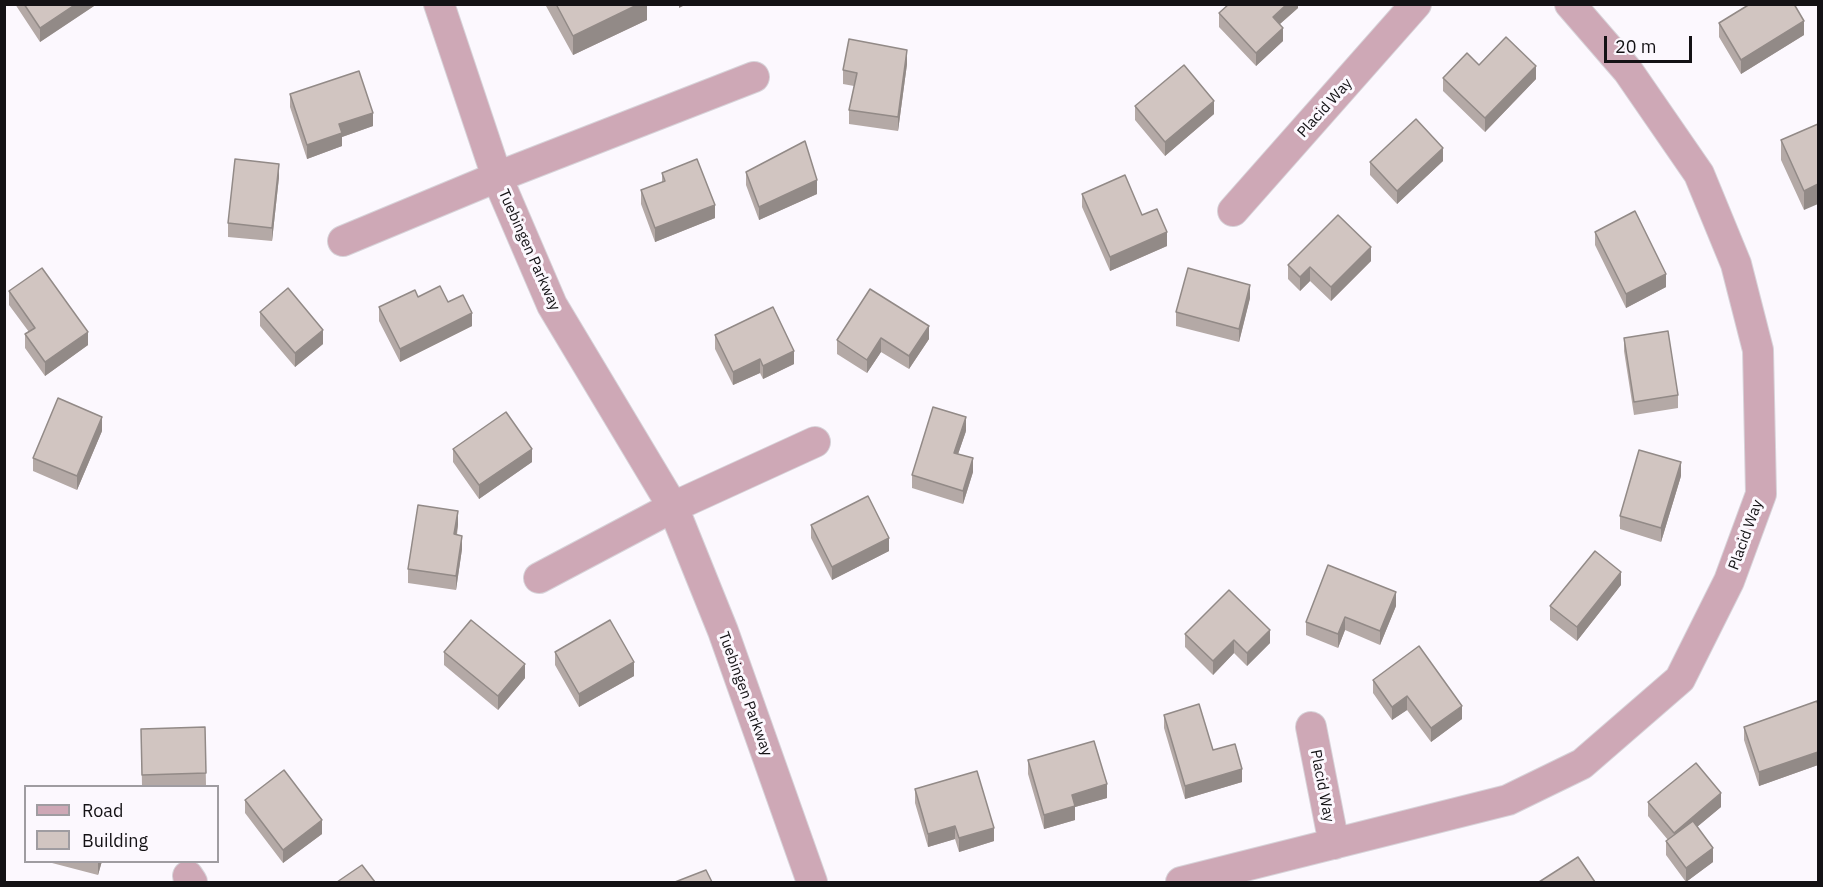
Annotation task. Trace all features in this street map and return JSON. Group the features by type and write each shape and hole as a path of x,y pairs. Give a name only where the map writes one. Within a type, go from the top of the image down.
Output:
{"street":[{"name":"Tuebingen Parkway","path":"439,4 497,177 552,305 673,507 723,631 812,882"},
{"name":"Placid Way","path":"1233,211 1416,4"},
{"name":"Placid Way","path":"1181,882 1508,800 1582,764 1680,679 1729,581 1761,494 1758,350 1736,264 1699,174 1628,72 1570,4"},
{"name":"Tuebingen Parkway","path":"343,241 497,177 754,77"},
{"path":"539,578 673,507 815,442"},
{"name":"Placid Way","path":"1311,728 1334,844"}],"building":[{"path":"24,4 76,4 40,28"},
{"path":"556,4 639,4 573,36"},
{"path":"1229,4 1287,4 1273,17 1283,28 1256,53 1219,13"},
{"path":"1750,4 1794,4 1804,21 1741,60 1719,23"},
{"path":"1506,37 1536,66 1485,118 1443,78 1467,53 1479,65"},
{"path":"849,39 907,50 898,117 849,110 857,73 843,70"},
{"path":"1184,65 1214,101 1165,142 1135,106"},
{"path":"359,71 373,113 339,124 342,133 307,145 290,94"},
{"path":"1416,119 1443,148 1397,191 1370,162"},
{"path":"1818,124 1818,184 1804,191 1781,140"},
{"path":"805,141 817,180 759,207 746,172"},
{"path":"235,159 279,164 272,228 228,223"},
{"path":"697,159 715,205 655,228 641,190 665,181 662,173"},
{"path":"1125,175 1142,215 1157,209 1167,232 1110,257 1082,194"},
{"path":"1635,211 1666,274 1626,294 1595,232"},
{"path":"1338,215 1371,247 1331,287 1310,267 1300,277 1288,265"},
{"path":"42,268 88,332 45,362 25,334 35,328 9,291"},
{"path":"1188,268 1250,285 1239,329 1176,312"},
{"path":"440,286 448,302 463,295 472,313 400,349 379,307 415,290 418,297"},
{"path":"288,288 323,330 295,353 260,312"},
{"path":"870,289 929,326 909,356 881,338 867,360 837,340"},
{"path":"773,307 794,351 763,366 760,359 733,372 715,335"},
{"path":"1668,331 1678,395 1634,402 1624,338"},
{"path":"58,398 102,417 77,476 33,458"},
{"path":"933,407 966,417 954,453 973,458 963,491 912,475"},
{"path":"506,412 532,449 479,485 453,449"},
{"path":"1639,450 1681,462 1661,528 1620,516"},
{"path":"868,496 889,538 832,567 811,525"},
{"path":"418,505 458,511 454,534 462,536 456,576 408,569"},
{"path":"1595,551 1621,572 1577,627 1550,606"},
{"path":"1328,565 1396,592 1380,631 1345,617 1338,634 1306,622"},
{"path":"1229,590 1270,630 1247,653 1234,640 1213,661 1185,634"},
{"path":"471,620 525,664 498,696 444,652"},
{"path":"610,620 634,662 579,694 555,652"},
{"path":"1419,646 1462,706 1431,728 1407,696 1392,707 1373,680"},
{"path":"1817,701 1818,752 1759,772 1744,727"},
{"path":"1199,704 1213,750 1235,744 1242,769 1185,786 1164,715"},
{"path":"205,727 206,773 142,775 141,729"},
{"path":"1094,741 1107,784 1072,795 1075,806 1044,815 1028,760"},
{"path":"1696,763 1721,793 1674,833 1648,802"},
{"path":"284,770 322,820 283,850 245,800"},
{"path":"977,771 994,828 959,838 955,826 928,834 915,789"},
{"path":"1693,821 1713,848 1686,868 1666,841"},
{"path":"1578,857 1595,882 1539,882"},
{"path":"362,865 375,882 337,882"},
{"path":"706,870 712,882 675,882"}]}
